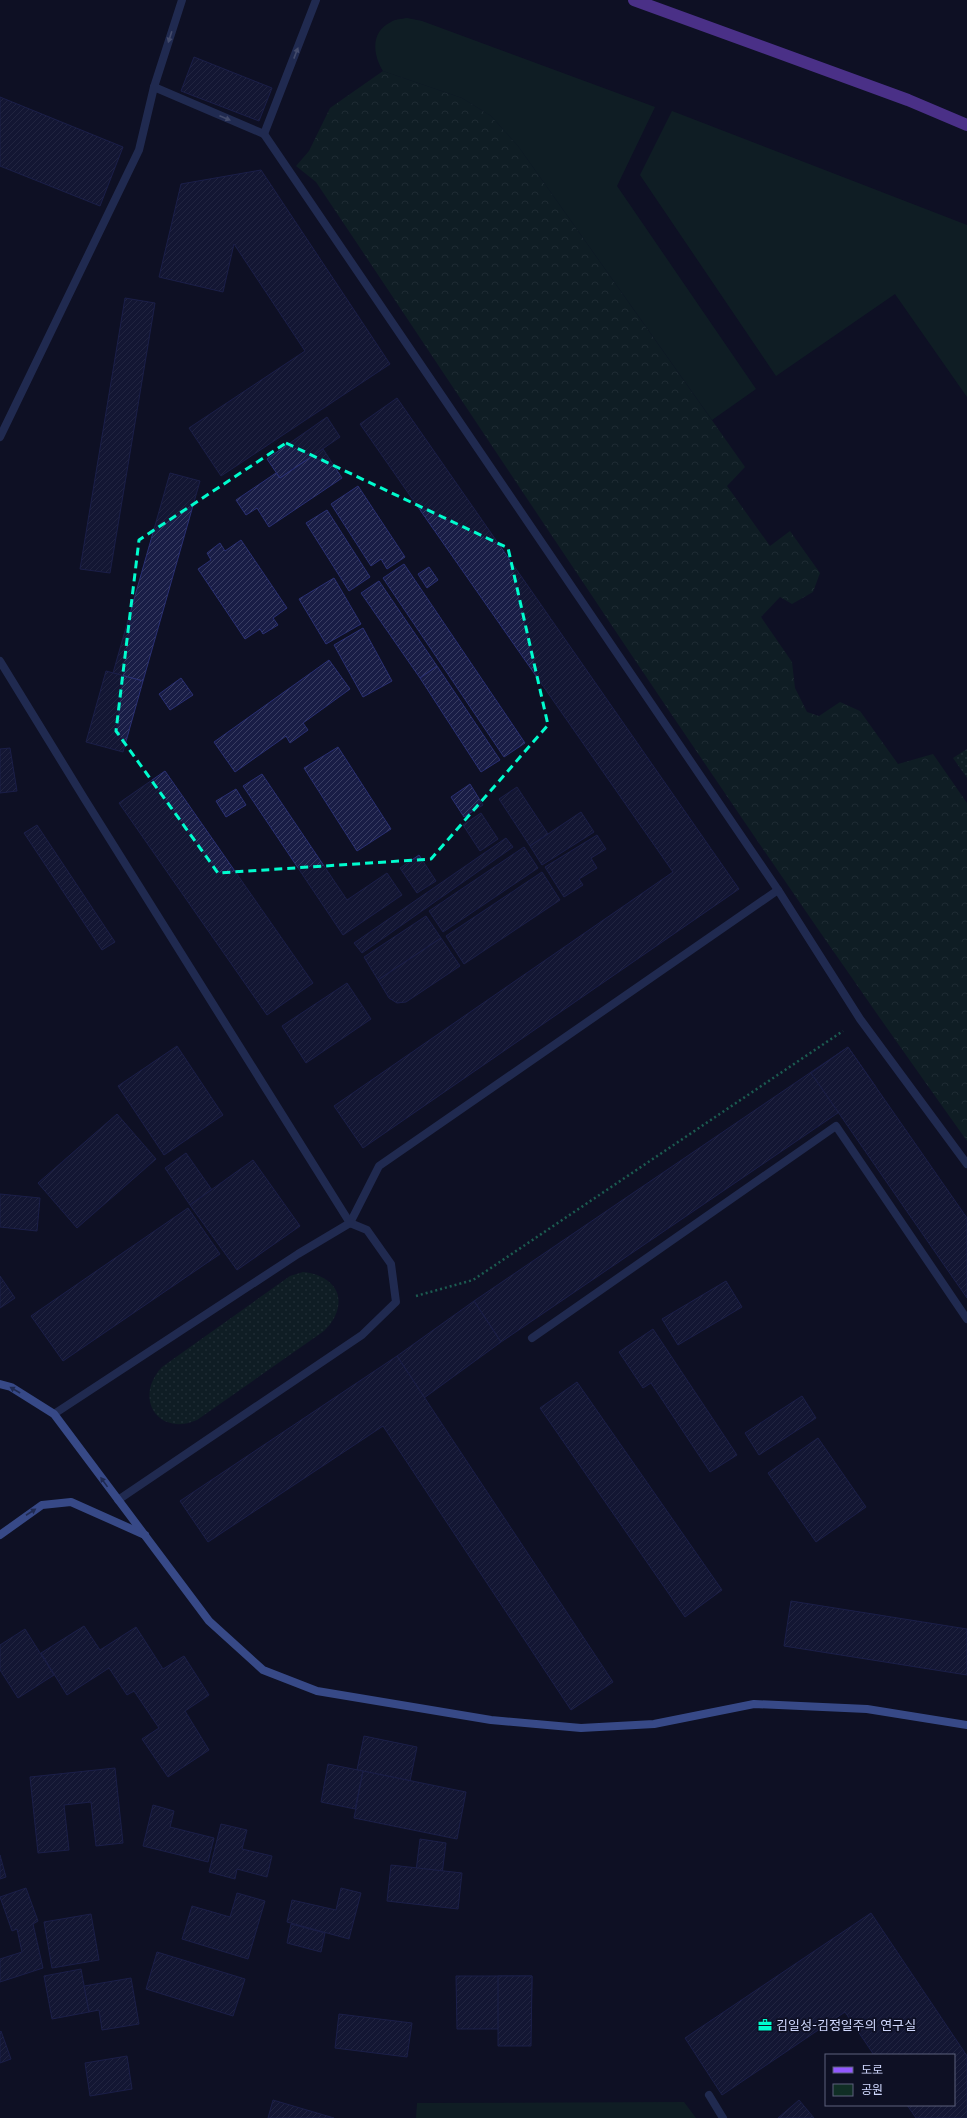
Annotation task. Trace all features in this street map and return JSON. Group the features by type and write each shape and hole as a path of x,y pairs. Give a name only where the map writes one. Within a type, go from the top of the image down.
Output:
{"main road":[{"path":"634,0 908,100 967,125"},
{"path":"0,1384 11,1387 54,1414 209,1621 263,1670 317,1691 491,1720 581,1728 654,1724 754,1704 867,1709 967,1725"},
{"path":"0,1535 42,1505 71,1502 146,1535"}],"street":[{"path":"0,437 138,150 154,88 182,0"},
{"path":"264,134 316,0"},
{"path":"154,88 264,134 778,890 860,1019 967,1164"},
{"path":"0,661 88,805 350,1223 368,1230 391,1264 396,1302 362,1335 118,1500"},
{"path":"54,1414 298,1254 350,1223 379,1166 778,890"},
{"path":"532,1338 836,1126 967,1319"},
{"path":"709,2095 723,2118"}],"path":[{"path":"396,1302 473,1280 860,1019"}],"highlighted area":[{"path":"286,443 508,548 548,725 431,859 218,873 116,731 139,540"}],"green space":[{"path":"407,18 422,21 655,107 617,186 756,389 712,420 518,146 491,116 462,98 383,71 377,58 375,44 379,32 384,26 394,20"},
{"path":"383,71 462,98 491,116 518,146 745,467 727,486 770,546 790,531 820,573 813,592 792,604 780,597 761,617 792,662 795,688 807,712 819,716 840,702 860,711 898,764 933,754 967,803 967,1141 883,1023 719,784 316,182 296,166 309,151 330,108"},
{"path":"672,111 967,225 967,397 895,294 776,376 640,175"},
{"path":"967,749 967,778 953,758"},
{"path":"303,1272 326,1279 337,1293 339,1302 337,1311 332,1321 324,1331 197,1420 183,1424 171,1423 161,1419 154,1412 150,1402 150,1391 154,1379 162,1367 290,1276"},
{"path":"684,2102 696,2118 416,2118 417,2103"}],"building":[{"path":"194,57 272,88 259,121 181,91"},
{"path":"0,97 123,147 100,206 0,166"},
{"path":"261,170 390,364 221,476 189,428 305,351 234,244 223,292 159,277 181,184"},
{"path":"125,298 155,303 110,573 80,569"},
{"path":"397,398 739,889 363,1148 334,1106 673,872 360,424"},
{"path":"327,417 340,437 280,478 267,459"},
{"path":"323,449 342,478 269,527 257,508 246,515 236,500 276,473 280,478"},
{"path":"170,473 200,481 143,681 113,673"},
{"path":"358,486 405,557 387,569 381,559 371,566 331,504"},
{"path":"327,510 370,577 349,591 306,523"},
{"path":"241,540 287,608 273,618 278,625 263,634 260,629 245,639 198,569 211,560 207,553 220,543 225,551"},
{"path":"404,564 525,743 504,757 383,578"},
{"path":"429,567 438,580 427,588 418,574"},
{"path":"334,578 361,624 326,644 299,599"},
{"path":"379,581 437,666 420,678 361,593"},
{"path":"363,628 392,681 363,697 334,645"},
{"path":"329,660 350,689 303,723 308,730 290,743 286,736 235,772 214,742"},
{"path":"437,666 500,760 481,772 420,678"},
{"path":"106,671 143,681 123,752 86,742"},
{"path":"181,678 193,695 170,710 159,694"},
{"path":"338,747 391,829 357,851 304,768"},
{"path":"10,748 17,791 0,793 0,749"},
{"path":"165,771 313,983 267,1015 119,803"},
{"path":"262,774 347,900 387,873 402,895 343,935 243,786"},
{"path":"470,784 483,805 464,817 451,797"},
{"path":"517,787 548,834 530,846 499,799"},
{"path":"236,789 246,805 226,817 216,801"},
{"path":"581,812 594,832 542,865 530,846"},
{"path":"481,813 498,839 480,851 463,825"},
{"path":"37,825 115,942 102,950 24,833"},
{"path":"597,835 606,849 591,858 597,868 579,879 583,885 564,897 545,867"},
{"path":"506,838 513,847 362,953 354,943"},
{"path":"524,847 538,868 443,932 429,911"},
{"path":"419,855 436,881 417,893 400,868"},
{"path":"542,872 560,900 464,964 446,936"},
{"path":"426,916 441,938 378,980 364,957"},
{"path":"441,938 460,966 406,1002 397,1003 389,998 378,980"},
{"path":"347,983 371,1019 306,1063 282,1026"},
{"path":"177,1046 223,1115 164,1155 118,1086"},
{"path":"848,1047 876,1087 501,1342 474,1301"},
{"path":"848,1047 967,1218 967,1298 811,1073"},
{"path":"117,1114 156,1159 77,1228 38,1183"},
{"path":"186,1153 212,1190 190,1205 165,1168"},
{"path":"253,1160 300,1226 237,1270 190,1205"},
{"path":"0,1194 40,1198 37,1231 0,1227"},
{"path":"188,1208 220,1254 63,1361 31,1316"},
{"path":"0,1276 15,1298 0,1308"},
{"path":"726,1281 742,1307 678,1345 662,1319"},
{"path":"474,1301 501,1342 424,1398 397,1356"},
{"path":"653,1329 737,1455 710,1472 651,1383 643,1388 619,1352"},
{"path":"397,1356 613,1682 571,1710 383,1426 208,1542 180,1501"},
{"path":"577,1382 722,1590 685,1617 540,1408"},
{"path":"802,1396 816,1418 759,1455 745,1433"},
{"path":"818,1438 866,1507 816,1542 768,1473"},
{"path":"791,1601 967,1629 967,1675 784,1646"},
{"path":"84,1626 100,1650 136,1627 163,1669 184,1656 209,1695 185,1711 209,1750 168,1777 142,1739 159,1728 134,1691 127,1695 109,1668 67,1695 41,1653"},
{"path":"25,1629 54,1675 18,1698 0,1670 0,1645"},
{"path":"364,1736 417,1747 410,1781 357,1770"},
{"path":"328,1764 363,1771 355,1809 321,1802"},
{"path":"115,1768 123,1843 96,1846 91,1802 64,1805 69,1850 38,1853 30,1777"},
{"path":"363,1771 466,1792 457,1839 354,1818"},
{"path":"153,1805 174,1811 170,1827 214,1838 208,1862 143,1846"},
{"path":"221,1824 247,1830 242,1849 272,1856 267,1877 237,1869 235,1879 209,1872"},
{"path":"420,1839 446,1843 441,1882 415,1879"},
{"path":"0,1855 6,1877 0,1879"},
{"path":"391,1865 462,1873 458,1909 387,1901"},
{"path":"26,1888 38,1921 33,1924 43,1968 0,1982 0,1959 22,1952 17,1929 12,1931 0,1897"},
{"path":"341,1888 361,1893 349,1939 287,1922 292,1900 336,1910"},
{"path":"237,1893 265,1901 248,1959 182,1939 192,1906 230,1917"},
{"name":"김일성-김정일주의 연구실","path":"871,1913 967,2056 967,2118 916,2118 908,2106 955,2106 955,2054 873,2054 845,2012 722,2095 685,2038"},
{"path":"91,1914 99,1960 52,1968 44,1922"},
{"path":"291,1924 325,1933 321,1952 287,1943"},
{"path":"157,1952 245,1979 233,2016 146,1989"},
{"path":"81,1969 89,2012 52,2019 44,1976"},
{"path":"456,1976 532,1976 531,2029 457,2029"},
{"path":"498,1976 532,1976 531,2046 498,2046"},
{"path":"131,1978 139,2024 102,2030 99,2010 89,2012 84,1986"},
{"path":"339,2014 412,2023 407,2057 335,2048"},
{"path":"1,2031 11,2059 0,2063 0,2032"},
{"path":"127,2056 132,2089 90,2096 85,2063"},
{"path":"273,2100 334,2118 268,2118"},
{"path":"799,2100 814,2118 778,2118"}],"place":[{"name":"김일성-김정일주의 연구실","path":"765,2025"}]}
